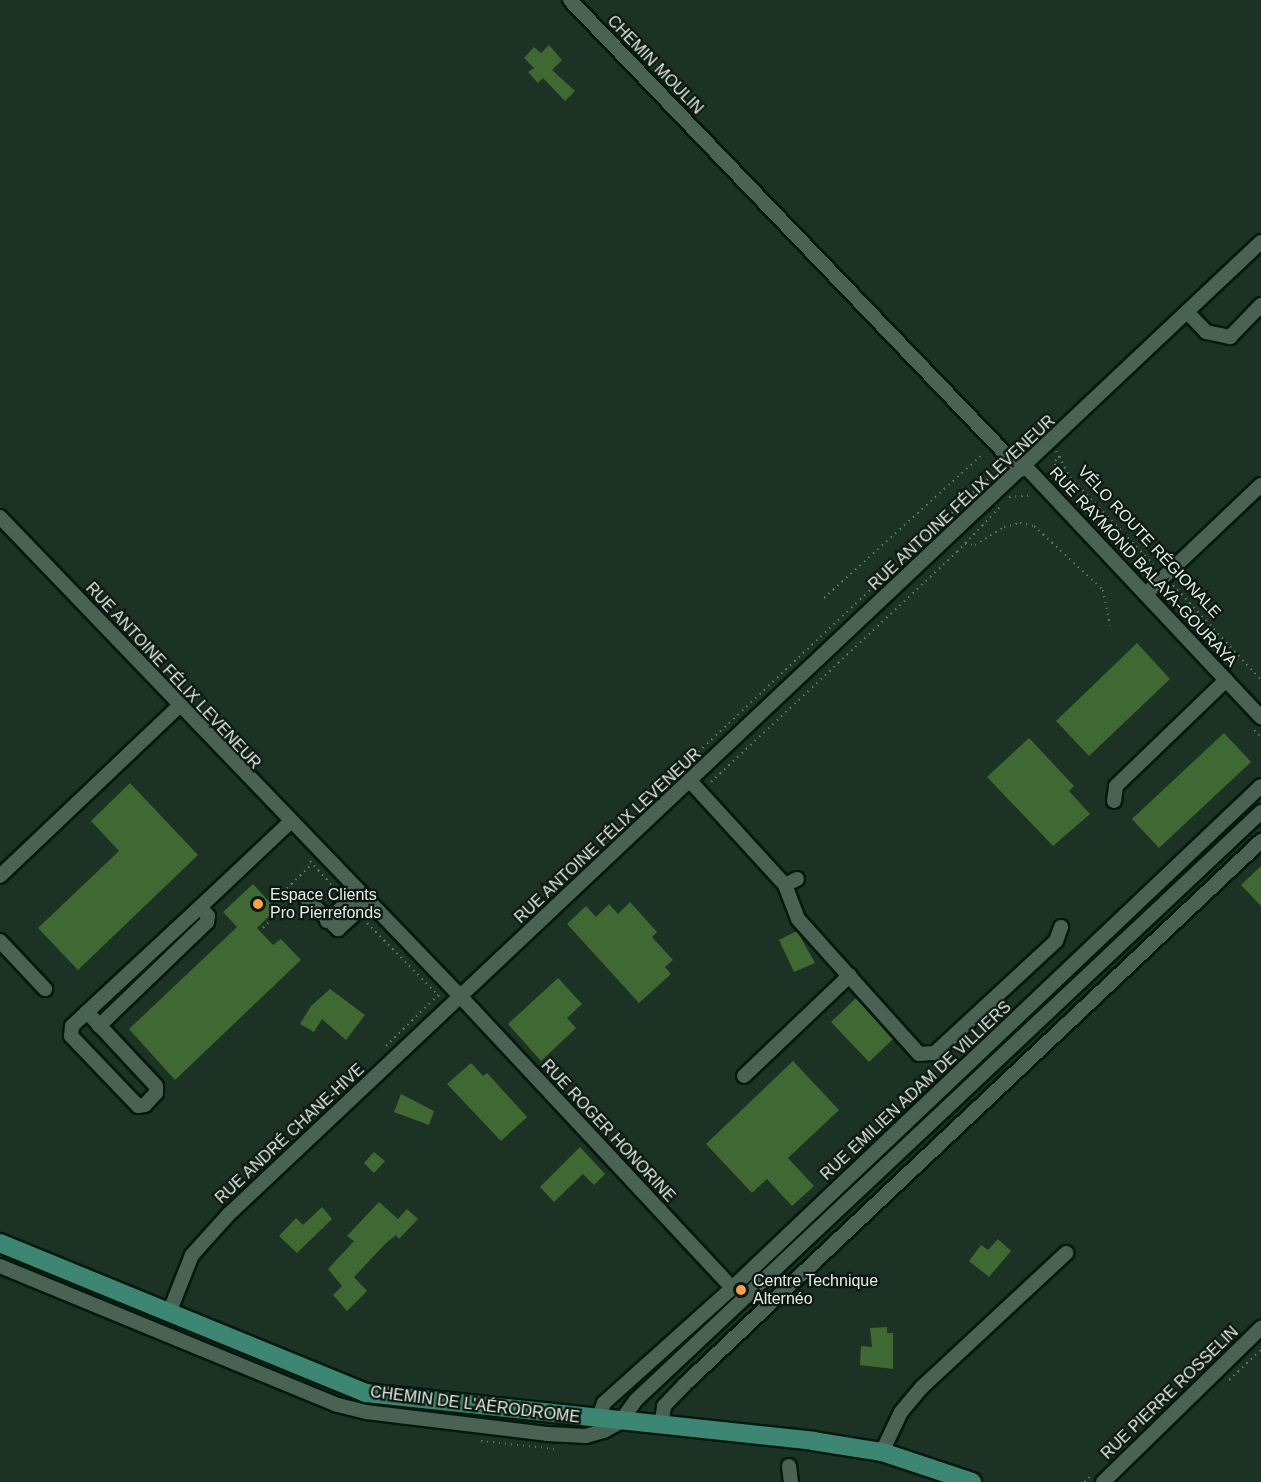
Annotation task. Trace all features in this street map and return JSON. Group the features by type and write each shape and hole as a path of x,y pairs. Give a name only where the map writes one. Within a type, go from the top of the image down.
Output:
{"main road":[{"name":"CHEMIN DE L'AÉRODROME","path":"0,1243 366,1393 598,1420 813,1441 882,1452 972,1482"}],"street":[{"name":"CHEMIN MOULIN","path":"573,1 995,443"},
{"name":"RUE ANTOINE FÉLIX LEVENEUR","path":"0,517 289,823 460,996 695,787 954,533 1261,242"},
{"path":"1187,312 1206,332 1230,337 1261,305"},
{"name":"RUE RAYMOND BALAYA-GOURAYA","path":"995,443 1023,468 1147,593 1226,680 1257,723"},
{"path":"1147,593 1162,571 1261,485"},
{"path":"1114,801 1116,786 1226,680"},
{"path":"0,876 178,706"},
{"name":"RUE EMILIEN ADAM DE VILLIERS","path":"598,1420 604,1403 732,1288 1261,786"},
{"path":"695,787 791,882 798,919 919,1054 935,1053 1056,941 1062,927"},
{"path":"0,1266 338,1405 366,1412 547,1434 586,1436 604,1431 620,1422 663,1377 1261,812"},
{"path":"87,1012 156,1086 156,1093 145,1105 138,1106 71,1036 72,1026 289,823"},
{"path":"664,1406 1261,841"},
{"path":"306,898 327,921 362,898"},
{"path":"99,1026 207,921 208,916 200,907"},
{"path":"0,941 45,989"},
{"path":"744,1076 850,975"},
{"name":"RUE ROGER HONORINE","path":"460,996 732,1288"},
{"name":"RUE ANDRÉ CHANE-HIVE","path":"169,1313 192,1255 201,1242 460,996"},
{"path":"882,1452 901,1413 922,1387 1066,1253"},
{"name":"RUE PIERRE ROSSELIN","path":"1102,1482 1261,1328"},
{"path":"660,1426 664,1406 663,1377"},
{"path":"789,1466 791,1482"}],"path":[{"path":"824,598 995,443"},
{"name":"VÉLO ROUTE RÉGIONALE","path":"1049,443 1061,456 1070,477 1162,571 1174,587 1261,680"},
{"path":"1061,456 1055,461 1056,478 1064,486"},
{"path":"695,787 965,544 1002,508 1004,498 1035,495"},
{"path":"954,533 965,544 975,545 1004,527 1020,523 1034,526 1103,590 1110,625"},
{"path":"1149,572 1162,571"},
{"path":"1257,723 1261,737"},
{"path":"263,928 281,910 274,901 312,864"}],"building":[{"path":"549,45 562,60 552,70 575,91 565,101 543,78 538,83 528,72 534,68 524,58 534,47 541,53"},
{"path":"1137,643 1170,679 1089,756 1056,721"},
{"path":"1224,733 1251,762 1159,848 1132,819"},
{"path":"1029,738 1074,786 1069,791 1090,814 1053,846 987,777"},
{"path":"130,783 198,855 78,970 38,928 119,851 91,821"},
{"path":"1261,866 1261,906 1241,885"},
{"path":"253,884 276,909 257,928 273,945 281,939 301,960 175,1080 129,1029 237,927 223,912"},
{"path":"630,902 657,932 652,937 673,960 665,967 671,974 639,1003 567,924 586,906 596,917 609,904 618,914"},
{"path":"797,931 815,963 794,972 779,940"},
{"path":"558,978 582,1004 567,1018 576,1028 541,1061 508,1024"},
{"path":"330,989 365,1015 346,1040 322,1019 314,1032 300,1024 311,1006"},
{"path":"856,998 893,1039 869,1062 831,1022"},
{"path":"793,1061 839,1110 788,1158 814,1186 792,1206 767,1179 752,1193 706,1144"},
{"path":"471,1063 483,1076 487,1073 527,1117 501,1141 447,1084"},
{"path":"401,1094 434,1111 429,1125 394,1112"},
{"path":"580,1147 605,1174 594,1185 583,1174 554,1202 540,1187"},
{"path":"374,1152 385,1161 374,1173 364,1163"},
{"path":"379,1202 398,1219 407,1209 418,1219 399,1239 396,1235 386,1243 354,1277 367,1291 347,1311 333,1295 342,1286 328,1269 354,1241 347,1236"},
{"path":"322,1207 332,1219 297,1253 279,1236 296,1218 303,1225"},
{"path":"998,1239 1011,1251 989,1277 969,1261 981,1245 988,1250"},
{"path":"887,1327 887,1333 893,1333 893,1369 860,1365 861,1346 872,1347 870,1328"}],"place":[{"name":"Espace Clients Pro Pierrefonds","path":"258,904"},
{"name":"Centre Technique Alternéo","path":"741,1290"}]}
